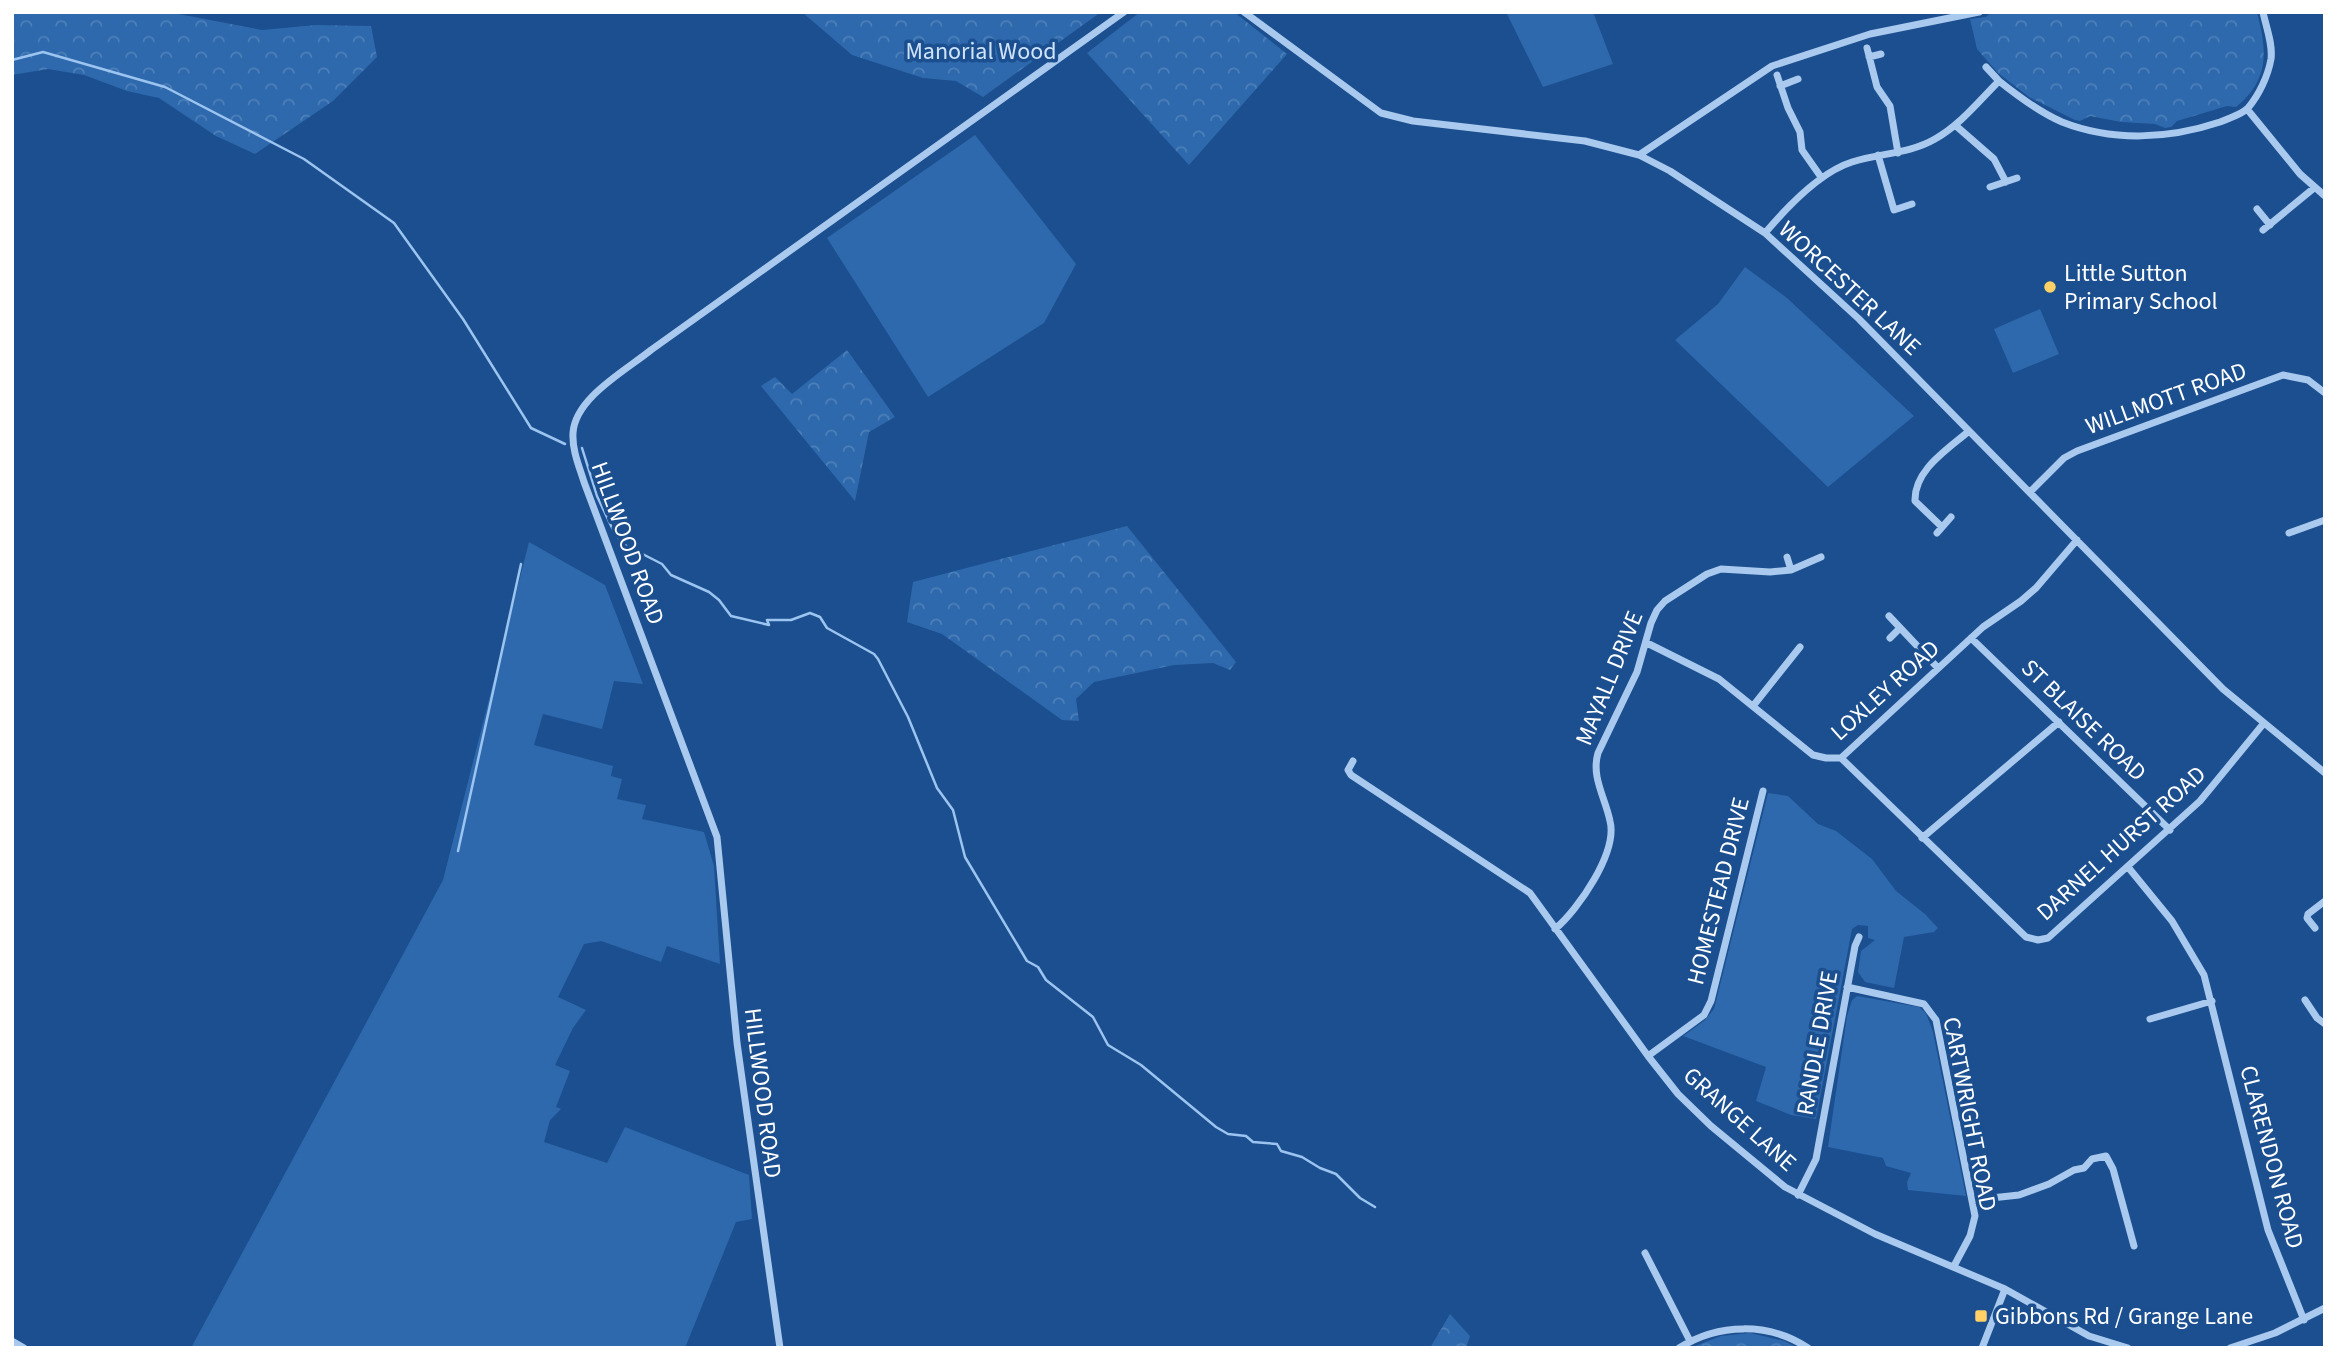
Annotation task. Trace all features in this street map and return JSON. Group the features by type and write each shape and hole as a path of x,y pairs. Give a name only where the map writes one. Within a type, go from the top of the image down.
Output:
{"street":[{"name":"HILLWOOD ROAD","path":"780,1348 737,1043 717,837 584,482 574,447 575,423 585,404 601,388 651,350 1124,12"},
{"name":"WORCESTER LANE","path":"1244,12 1381,113 1413,121 1585,141 1639,155 1680,177 1765,233 1859,319 2223,689 2325,773"},
{"path":"1639,155 1772,66 1870,34 1979,12"},
{"path":"1986,67 1999,81 2042,112 2062,122 2081,128 2128,135 2170,136 2194,131 2247,109 2262,86 2271,57 2271,44 2263,12"},
{"path":"1867,48 1877,87 1890,106 1898,153"},
{"path":"1869,57 1881,54"},
{"path":"1777,75 1788,108 1800,131 1802,150 1821,177"},
{"path":"1780,86 1798,79"},
{"path":"1765,233 1821,177 1838,167 1926,144 1955,125 1999,81"},
{"path":"2247,109 2300,174 2325,196"},
{"path":"1955,125 1994,159 2006,182"},
{"path":"1878,155 1894,210 1912,204"},
{"path":"1990,187 2017,178"},
{"path":"2257,209 2266,228 2314,188"},
{"name":"WILLMOTT ROAD","path":"2029,492 2064,458 2077,452 2283,376 2308,380 2325,393"},
{"path":"1951,517 1939,530 1915,501 1915,488 1921,475 1969,430"},
{"path":"2288,533 2325,520"},
{"name":"LOXLEY ROAD","path":"1647,643 1720,679 1813,755 1841,758 1971,638 2036,588 2077,540"},
{"path":"1787,557 1791,570"},
{"name":"MAYALL DRIVE","path":"1555,929 1570,917 1605,860 1611,824 1595,775 1595,764 1637,672 1657,610 1665,601 1707,574 1721,569 1770,572 1791,570 1821,557"},
{"path":"1889,616 1938,668"},
{"path":"1891,638 1900,628"},
{"name":"ST BLAISE ROAD","path":"1971,638 2170,830"},
{"path":"1753,706 1800,647"},
{"path":"1791,659 1798,666"},
{"path":"1922,838 2059,722"},
{"name":"DARNEL HURST ROAD","path":"1841,758 2026,937 2038,940 2048,937 2170,830 2228,770 2264,723"},
{"name":"GRANGE LANE","path":"1353,761 1348,769 1351,775 1530,893 1678,1094 1785,1186 1875,1234 2005,1289 2068,1326 2111,1346 2128,1348"},
{"name":"HOMESTEAD DRIVE","path":"1648,1056 1704,1015 1711,1001 1763,790"},
{"name":"CLARENDON ROAD","path":"2128,867 2172,921 2204,975 2267,1230 2304,1320"},
{"path":"2315,928 2307,918 2308,914 2325,901"},
{"name":"RANDLE DRIVE","path":"1798,1195 1816,1158 1847,987 1859,937"},
{"name":"CARTWRIGHT ROAD","path":"1847,987 1924,1004 1936,1020 1975,1216 1970,1236 1954,1266"},
{"path":"2305,1000 2317,1018 2325,1024"},
{"path":"2150,1018 2212,1001"},
{"path":"1973,1200 2019,1195 2084,1168 2092,1159 2106,1156 2113,1169 2134,1246"},
{"path":"1644,1253 1690,1341"},
{"path":"1982,1348 2005,1289"},
{"path":"2230,1348 2275,1333 2325,1308"},
{"path":"1679,1348 1710,1334 1727,1330 1759,1329 1792,1338 1808,1348"},
{"path":"12,1341 24,1348"}],"green space":[{"path":"12,12 168,12 262,30 316,25 371,26 377,57 333,101 255,154 216,136 159,98 127,91 84,75 48,69 12,75"},
{"name":"Manorial Wood","path":"802,12 1101,12 983,97 956,81 923,78 852,55"},
{"path":"1140,12 1234,12 1287,54 1189,165 1087,53"},
{"path":"1506,12 1593,12 1613,64 1543,87"},
{"path":"1991,12 2257,12 2263,39 2263,64 2255,86 2236,107 2227,106 2177,121 2171,127 2165,128 2155,124 2121,122 2090,116 2080,121 2029,97 1998,73 1977,49 1970,19 1986,17"},
{"path":"975,135 1076,264 1044,323 928,397 827,238"},
{"path":"1745,267 1787,298 1914,416 1828,487 1675,340 1718,304"},
{"path":"2040,309 2059,354 2013,373 1994,329"},
{"path":"847,350 895,417 869,432 855,501 761,386 775,377 792,394"},
{"path":"1127,526 1236,662 1230,670 1213,663 1174,665 1094,682 1076,699 1079,721 1062,720 942,634 907,622 913,582"},
{"path":"529,542 605,585 643,684 614,681 602,729 543,714 534,745 613,766 611,776 622,779 617,799 646,805 642,819 704,832 714,866 720,964 667,946 661,962 601,941 584,944 558,997 586,1010 573,1028 555,1065 570,1071 556,1107 561,1109 550,1120 544,1142 607,1163 625,1127 749,1175 752,1219 736,1222 685,1348 191,1348 443,880"},
{"path":"1768,793 1788,796 1818,824 1836,831 1872,859 1896,891 1938,928 1934,932 1904,937 1894,988 1865,982 1858,972 1861,951 1875,940 1868,938 1868,926 1858,925 1852,929 1816,1119 1791,1115 1756,1101 1766,1067 1683,1036 1704,1021 1714,1009"},
{"path":"1857,996 1919,1007 1926,1013 1933,1032 1966,1196 1908,1190 1907,1182 1911,1173 1886,1166 1883,1158 1828,1147 1847,1016 1852,1000"},
{"path":"1450,1314 1470,1336 1466,1348 1430,1348"},
{"path":"1750,1333 1784,1341 1798,1348 1690,1348 1721,1336"}],"waterway":[{"path":"12,60 43,52 165,87 304,159 394,223 463,319 531,428 565,444"},
{"path":"582,448 597,496 614,532 623,544 662,564 671,575 709,592 731,616 769,625 767,620 791,620 810,613 820,617 827,628 874,654 908,717 937,788 953,810 965,857 1027,961 1038,967 1046,980 1093,1017 1108,1045 1141,1065 1216,1127 1228,1134 1246,1136 1253,1142 1277,1144 1281,1151 1302,1157 1336,1174 1360,1198 1375,1207"},
{"path":"458,851 521,564"}],"place":[{"name":"Little Sutton Primary School","path":"2050,287"},
{"name":"Gibbons Rd / Grange Lane","path":"1981,1316"}]}
